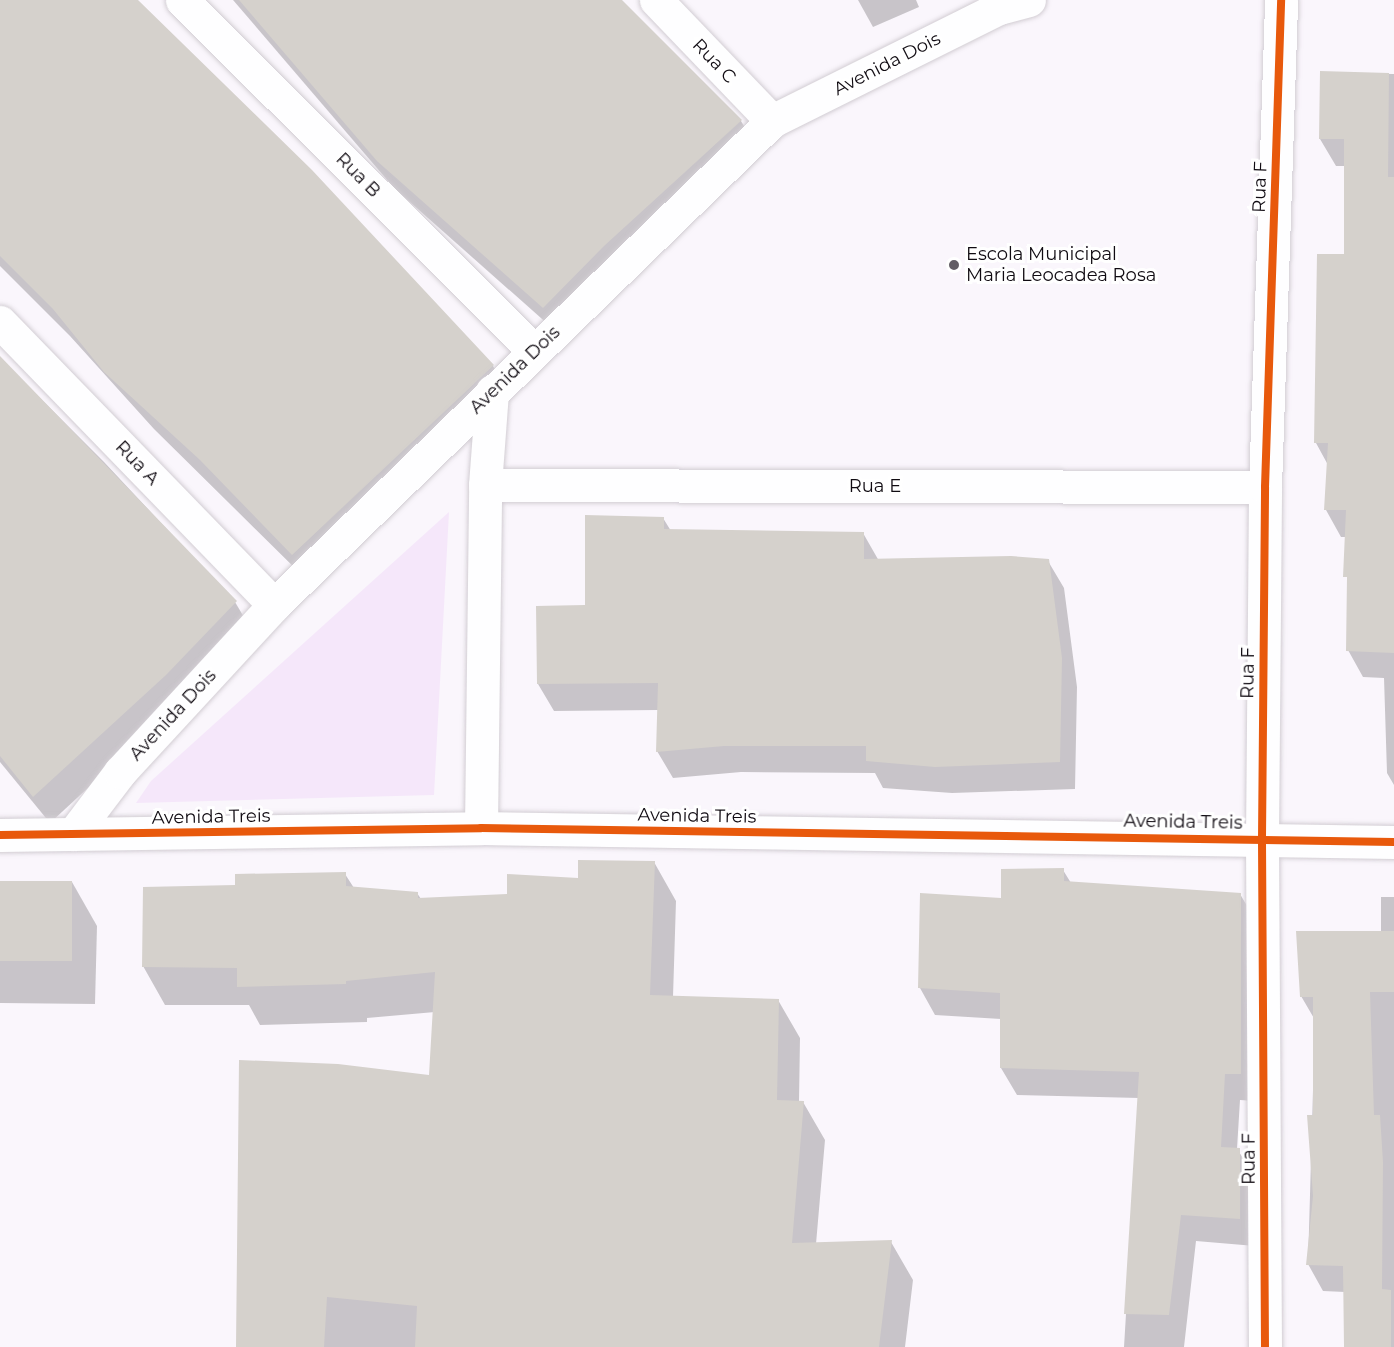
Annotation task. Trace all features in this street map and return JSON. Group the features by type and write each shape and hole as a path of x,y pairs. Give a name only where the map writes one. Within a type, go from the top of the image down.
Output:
{"street":[{"name":"Rua B","path":"182,0 534,351"},
{"name":"Rua C","path":"656,0 772,122"},
{"name":"Avenida Dois","path":"73,834 120,772 274,605 492,391 772,122 999,8 1029,0"},
{"name":"Rua F","path":"1266,1347 1262,838 1265,487 1281,0"},
{"name":"Rua A","path":"0,322 274,605"},
{"path":"481,828 485,485 492,391"},
{"name":"Rua E","path":"485,485 1265,487"},
{"name":"Avenida Treis","path":"4,830 73,834 481,828 1262,838 1394,842"}],"shaded area":[{"path":"449,512 434,795 136,803 151,781"}],"building":[{"path":"0,0 138,0 312,170 494,365 292,555 200,460 104,372 53,309 0,256"},
{"path":"239,0 622,0 742,120 604,246 543,308 377,161"},
{"path":"1320,71 1389,73 1388,177 1394,177 1394,653 1346,651 1347,577 1343,577 1346,510 1324,510 1328,443 1314,443 1317,254 1344,254 1344,139 1319,139"},
{"path":"0,356 237,601 166,675 33,797 0,756"},
{"path":"585,515 664,517 664,529 864,532 864,559 1011,556 1049,559 1062,658 1060,762 935,767 866,761 866,746 724,746 656,752 658,683 537,684 536,606 585,605"},
{"path":"578,860 655,861 650,995 779,999 777,1100 804,1101 792,1243 892,1240 879,1347 415,1347 417,1306 327,1297 324,1347 236,1347 239,1060 338,1064 429,1075 435,972 346,981 346,984 237,987 237,968 142,967 143,887 235,885 235,874 346,872 346,886 418,892 418,898 507,894 507,874 578,878"},
{"path":"1064,868 1064,881 1241,893 1241,1074 1225,1074 1221,1147 1240,1148 1240,1219 1181,1215 1169,1315 1124,1314 1139,1072 1000,1068 1000,993 918,988 920,893 1001,898 1001,869"},
{"path":"0,881 72,881 72,961 0,961"},
{"path":"1296,931 1394,931 1394,992 1370,992 1374,1115 1380,1115 1383,1162 1382,1289 1391,1290 1391,1347 1344,1347 1343,1266 1306,1265 1313,1196 1307,1115 1313,1115 1313,997 1300,997"}],"cycle path":[{"path":"1265,1347 1262,838 1265,487 1281,0"},
{"path":"0,835 481,828 1394,842"}],"place":[{"name":"Escola Municipal Maria Leocadea Rosa","path":"954,265"}]}
